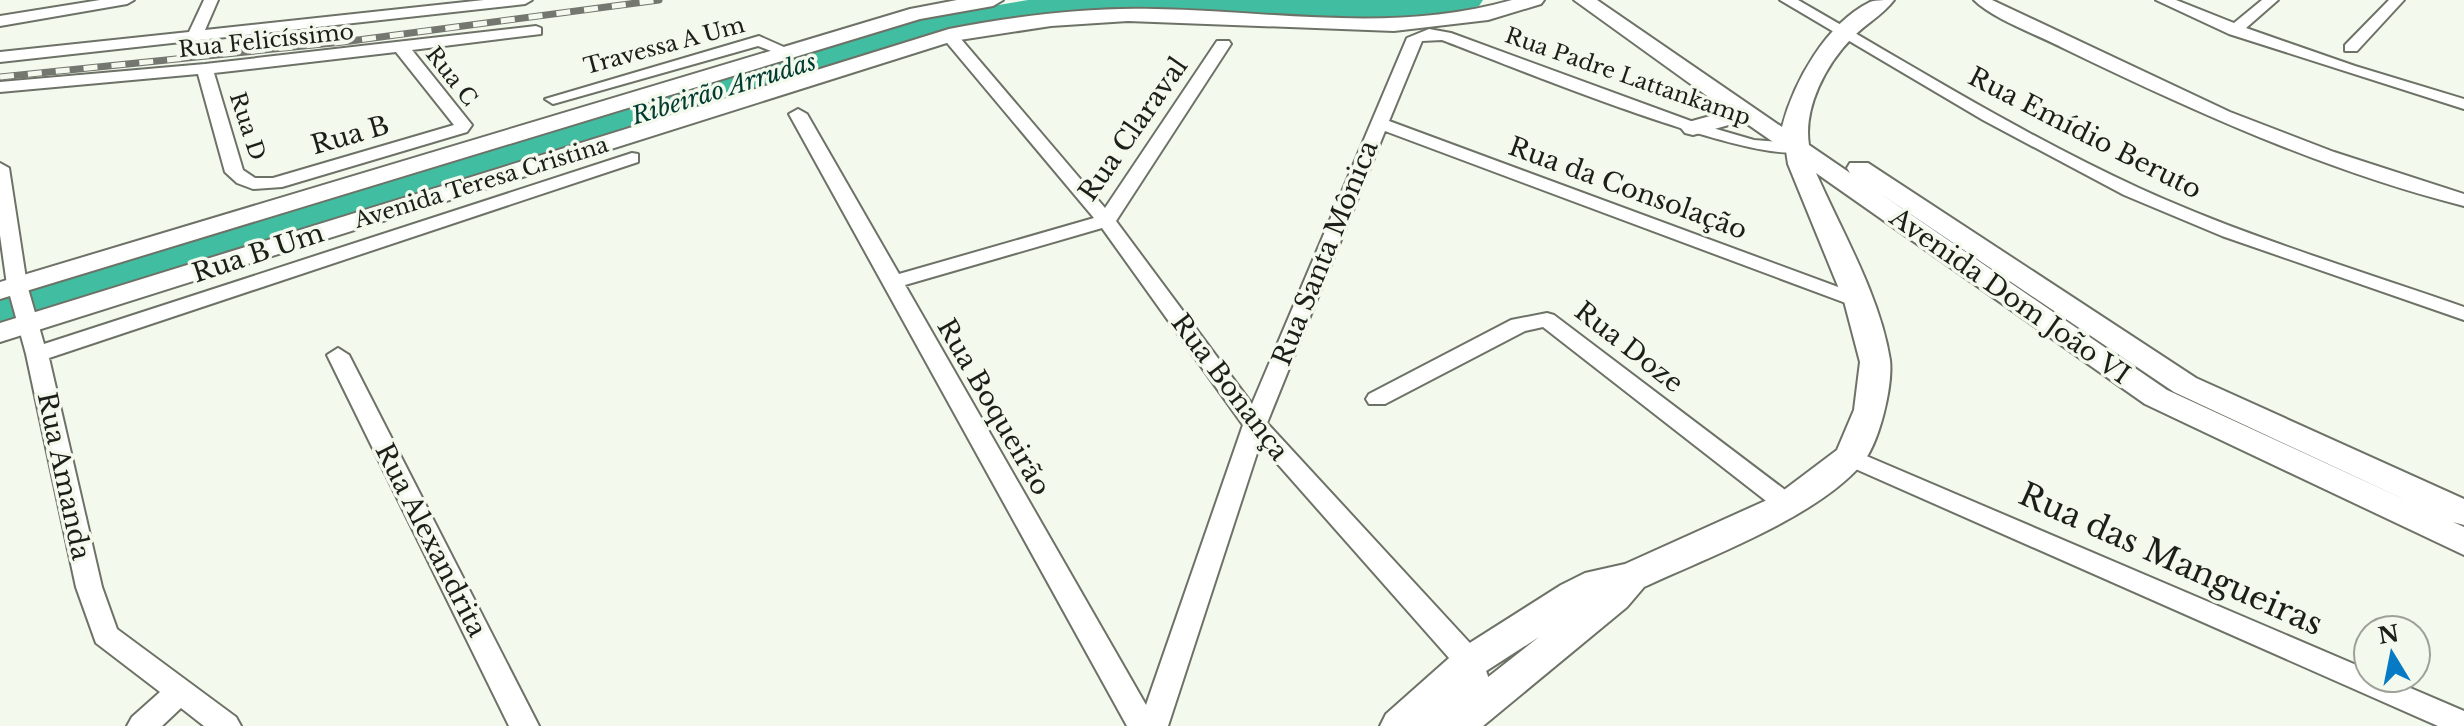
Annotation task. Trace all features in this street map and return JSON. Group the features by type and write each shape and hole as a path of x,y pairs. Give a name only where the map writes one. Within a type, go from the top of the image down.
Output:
{"main road":[{"name":"Avenida Teresa Cristina","path":"15,307 787,52 917,13 993,0"},
{"name":"Avenida Teresa Cristina","path":"15,307 949,35 1050,19 1152,15 1359,25 1422,22 1496,11 1534,0"},
{"name":"Avenida Dom João VI","path":"1584,0 1747,113 1795,136"},
{"name":"Avenida Dom João VI","path":"1606,0 2156,397 2462,530"},
{"path":"1400,726 1470,662 1574,595 1598,583 1631,577 1788,505 1850,457 1870,410 1875,362 1858,301 1795,136 1814,73 1843,34 1884,0"},
{"path":"1693,128 1747,113"},
{"path":"1455,726 1614,597 1631,577"}],"street":[{"path":"0,21 80,3 127,0"},
{"path":"196,34 211,0"},
{"path":"0,57 525,0"},
{"name":"Rua Emídio Beruto","path":"1787,0 1843,34 2131,191 2229,232 2464,314"},
{"path":"1981,0 2082,53 2193,103 2309,149 2464,200"},
{"path":"2163,0 2234,31 2390,84 2464,104"},
{"path":"2351,48 2397,0"},
{"path":"2234,31 2268,1"},
{"name":"Rua Felicíssimo","path":"0,87 205,69 536,31"},
{"name":"Rua Santa Mônica","path":"1153,726 1255,424 1379,123 1415,38 1429,34 1445,36"},
{"name":"Rua Bonança","path":"949,35 1106,221 1255,424 1470,662"},
{"name":"Rua Padre Lattankamp","path":"1445,36 1693,128 1753,145 1795,136"},
{"name":"Travessa A Um","path":"553,99 759,41 787,52"},
{"name":"Rua Claraval","path":"891,283 1106,221 1223,44"},
{"name":"Rua C","path":"400,46 463,125 455,131"},
{"name":"Rua D","path":"205,69 234,172 242,180 259,185"},
{"name":"Rua Boqueirão","path":"798,114 1142,726"},
{"name":"Rua da Consolação","path":"1379,123 1858,301"},
{"name":"Rua B","path":"259,185 455,131"},
{"name":"Rua B Um","path":"37,354 632,158"},
{"name":"Rua Amanda","path":"0,168 15,307 37,354 89,587 106,635 226,726"},
{"name":"Rua Doze","path":"1377,399 1519,325 1547,320 1788,505"},
{"name":"Rua Alexandrita","path":"338,355 524,726"},
{"name":"Rua das Mangueiras","path":"1850,457 2464,724"},
{"path":"1428,726 1475,679 1477,674 1470,662"},
{"path":"142,726 179,693"}],"waterway":[{"name":"Ribeirão Arrudas","path":"0,311 942,22 1057,4 1123,1 1398,10 1469,0"}],"railway":[{"path":"0,77 343,42 659,0"}]}
